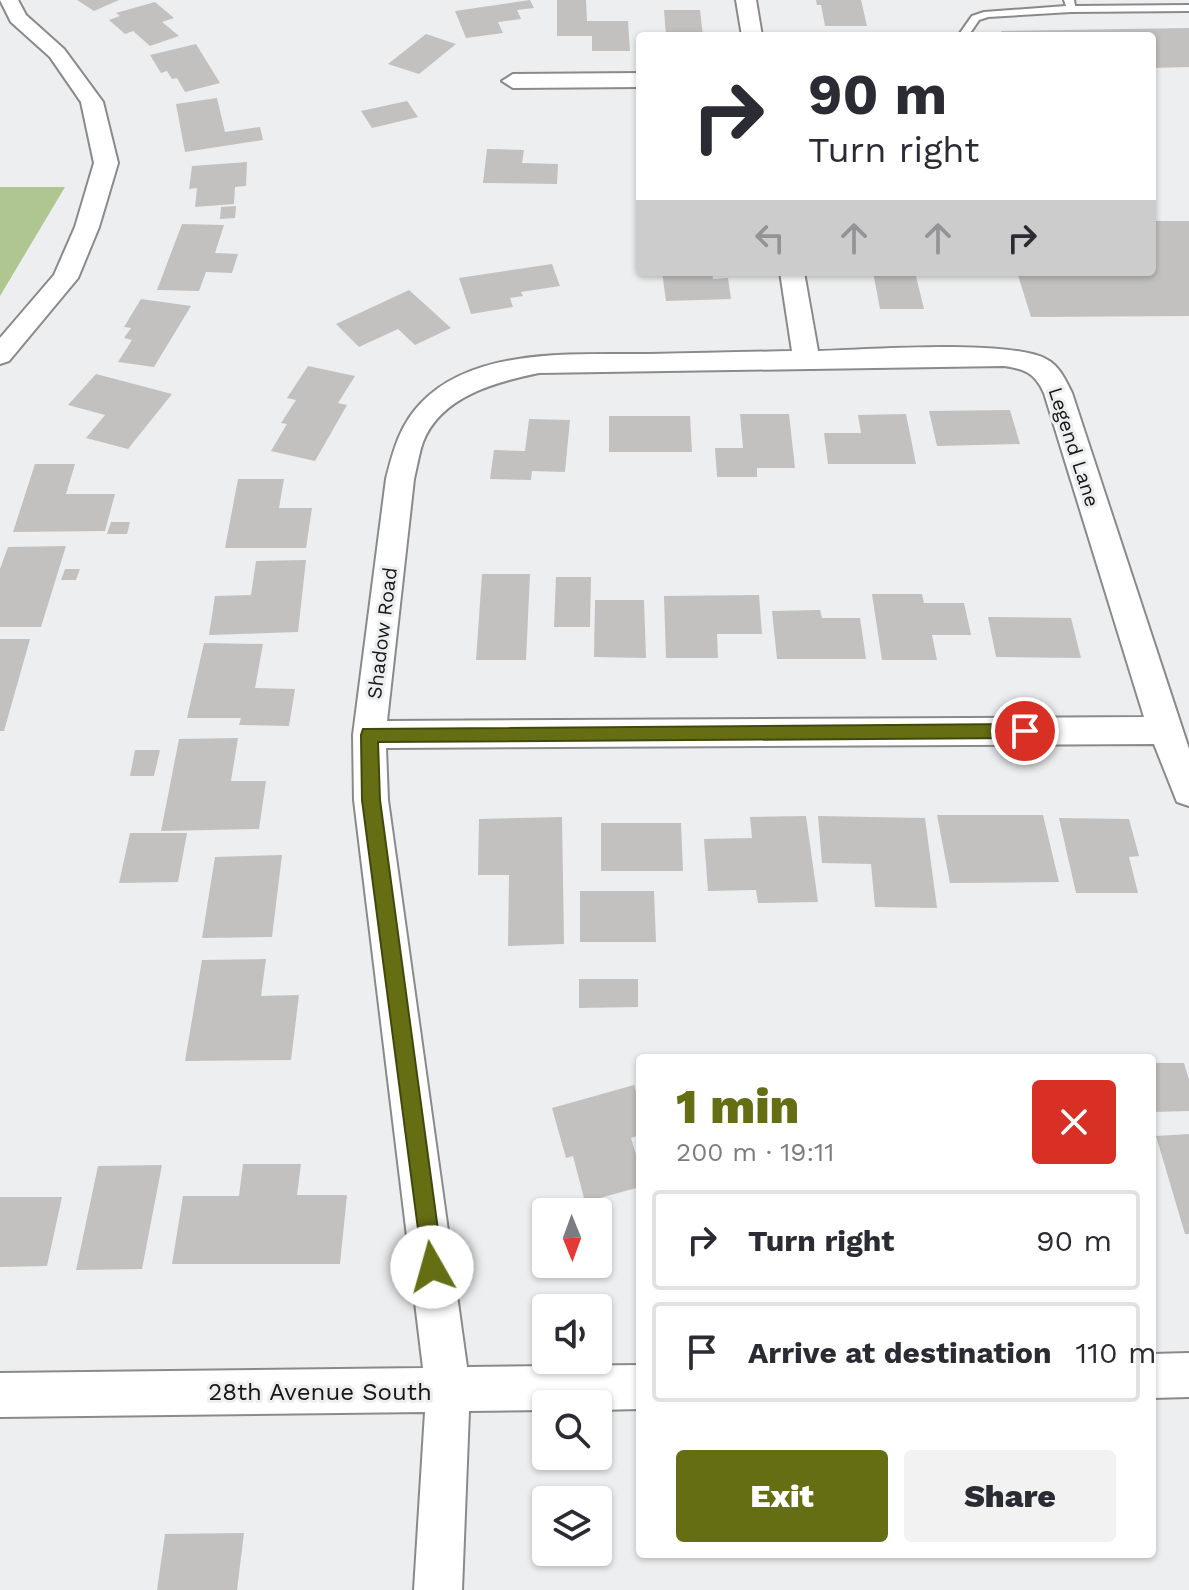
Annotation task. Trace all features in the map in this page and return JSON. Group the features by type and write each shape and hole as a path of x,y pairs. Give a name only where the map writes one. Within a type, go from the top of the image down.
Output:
{"street":[{"path":"0,355 65,278 87,227 106,163 92,102 57,53 18,18 8,0"},
{"path":"746,0 751,32"},
{"path":"513,81 636,80"},
{"path":"793,276 806,358"},
{"name":"Legend Lane","path":"806,358 1004,357 1033,361 1049,373 1165,730 1189,792"},
{"name":"Shadow Road","path":"438,1590 448,1391 371,800 369,735 400,479 410,439 431,409 455,391 492,374 539,364 806,358"},
{"path":"369,735 1165,730"},
{"path":"1156,1376 1189,1375"},
{"name":"28th Avenue South","path":"0,1395 636,1387"}],"lane":[{"path":"966,32 975,18 987,14 1070,4 1189,8"}],"green space":[{"path":"0,187 65,187 0,296"}],"building":[{"path":"77,0 119,0 94,11"},
{"path":"530,0 534,8 517,10 521,19 498,22 503,33 466,38 455,11"},
{"path":"557,0 586,0 587,21 628,21 630,51 592,51 592,36 557,36"},
{"path":"816,0 861,0 867,26 825,26 821,5 817,5"},
{"path":"155,2 174,18 162,22 179,36 150,46 133,31 125,34 109,20 120,16 116,13"},
{"path":"664,10 700,10 703,32 666,32"},
{"path":"1189,28 1189,67 1156,68 1156,32 1001,31"},
{"path":"426,34 456,44 419,74 388,64"},
{"path":"196,44 220,83 185,92 177,78 172,79 167,71 161,73 150,55"},
{"path":"217,98 225,132 260,127 263,140 185,152 176,104"},
{"path":"407,101 418,117 372,128 361,111"},
{"path":"487,149 524,150 522,163 558,164 557,184 483,183"},
{"path":"247,162 246,186 235,187 234,204 195,207 197,188 189,189 192,166"},
{"path":"236,206 235,218 220,219 221,207"},
{"path":"1156,221 1189,221 1189,316 1031,317 1018,276 1156,276"},
{"path":"182,224 224,225 215,253 238,254 232,273 206,272 199,291 157,290"},
{"path":"552,264 560,286 521,292 523,296 510,298 513,307 471,314 459,278"},
{"path":"663,276 728,278 731,299 666,301"},
{"path":"874,276 916,276 924,309 880,309"},
{"path":"409,290 451,328 415,345 398,329 359,347 336,324"},
{"path":"141,299 191,306 154,367 118,362 132,340 124,338 131,328 124,327"},
{"path":"308,366 355,376 338,403 347,405 315,461 271,451 287,424 281,423 296,400 287,398"},
{"path":"96,374 172,394 128,449 86,438 105,415 68,405"},
{"path":"1010,410 1020,444 937,446 929,411"},
{"path":"740,414 789,414 795,468 757,468 757,477 717,477 715,448 743,448"},
{"path":"906,414 916,464 828,464 824,433 861,433 858,415"},
{"path":"609,416 690,416 692,452 609,452"},
{"path":"529,419 570,420 565,472 532,471 531,480 490,479 494,450 525,451"},
{"path":"35,464 75,464 66,494 115,494 105,531 13,532"},
{"path":"238,479 284,479 279,508 312,508 306,548 225,548"},
{"path":"111,522 130,522 127,534 107,534"},
{"path":"66,546 41,627 0,627 0,569 8,547"},
{"path":"306,560 298,632 209,635 215,596 251,595 256,561"},
{"path":"65,569 80,569 76,580 61,580"},
{"path":"482,574 530,574 526,660 476,660"},
{"path":"556,577 591,577 590,627 554,627"},
{"path":"872,594 922,594 924,603 964,603 971,635 932,635 937,660 882,660"},
{"path":"759,595 762,634 717,634 718,658 666,658 664,596"},
{"path":"595,600 644,600 646,658 594,657"},
{"path":"820,610 822,618 860,618 866,659 777,659 772,611"},
{"path":"988,617 1071,618 1081,658 996,657"},
{"path":"0,639 30,639 4,731 0,731"},
{"path":"204,643 263,644 255,688 295,689 289,726 239,725 241,718 187,718"},
{"path":"238,738 231,781 266,781 259,829 161,831 179,739"},
{"path":"135,750 160,750 154,776 130,776"},
{"path":"937,815 1043,815 1059,882 950,883"},
{"path":"806,816 818,902 758,903 756,890 708,891 704,839 752,838 750,817"},
{"path":"818,816 925,818 937,908 875,907 871,864 822,863"},
{"path":"562,817 564,944 508,946 509,875 478,875 479,819"},
{"path":"1059,818 1129,819 1139,856 1129,857 1138,893 1076,893"},
{"path":"601,823 681,823 683,871 601,871"},
{"path":"130,833 187,833 178,882 119,883"},
{"path":"282,855 272,937 202,938 215,857"},
{"path":"580,891 654,891 656,942 580,942"},
{"path":"266,959 261,996 299,995 291,1060 185,1061 202,960"},
{"path":"579,979 638,979 638,1007 579,1008"},
{"path":"1156,1063 1184,1063 1189,1080 1189,1111 1156,1112"},
{"path":"634,1085 636,1136 631,1138 636,1155 636,1188 600,1198 584,1198 573,1156 566,1158 552,1108"},
{"path":"1189,1134 1189,1234 1185,1234 1156,1136"},
{"path":"243,1164 301,1164 297,1195 347,1195 340,1264 172,1264 183,1196 239,1196"},
{"path":"162,1165 142,1269 76,1270 98,1166"},
{"path":"0,1197 62,1197 47,1266 0,1267"},
{"path":"244,1533 237,1590 157,1590 165,1534"}],"route":[{"path":"432,1267 371,800 369,735 1025,731"}]}
